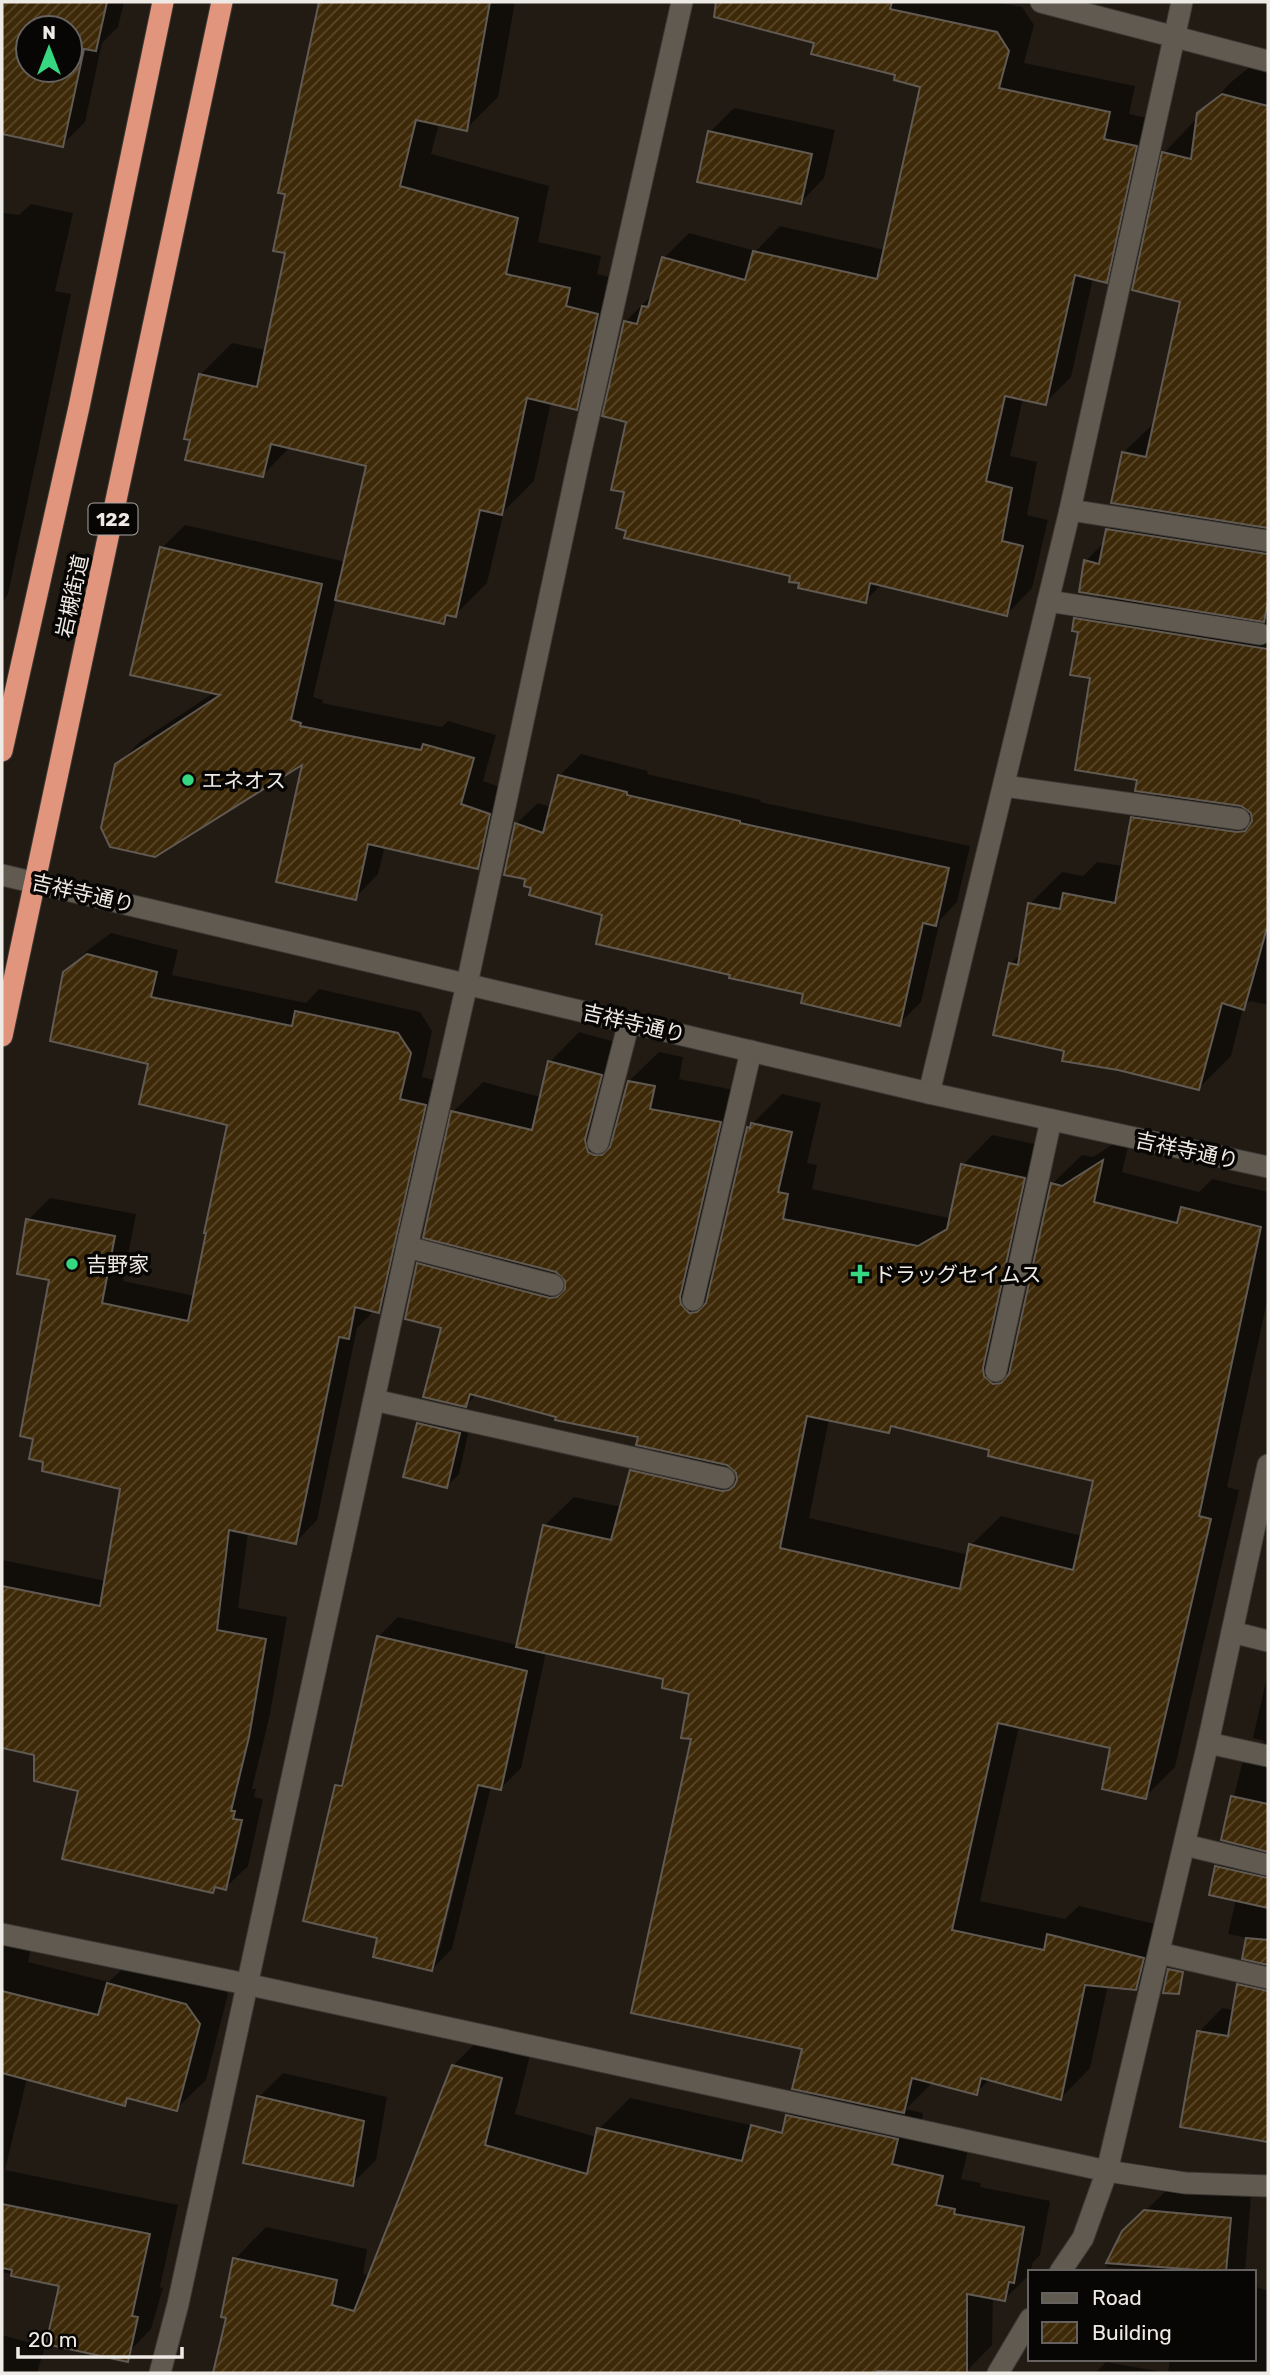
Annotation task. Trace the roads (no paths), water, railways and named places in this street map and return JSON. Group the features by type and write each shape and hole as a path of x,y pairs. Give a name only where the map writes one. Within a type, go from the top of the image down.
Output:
{"highway":[{"name":"岩槻街道","path":"2,751 79,407 163,2"},
{"name":"岩槻街道","path":"2,1036 222,2"}],"street":[{"path":"160,2373 178,2304 576,473 682,2"},
{"path":"1041,2 1268,61"},
{"path":"929,1093 1070,510 1182,2"},
{"path":"1070,510 1268,541"},
{"path":"1048,601 1260,634"},
{"path":"1004,786 1239,819"},
{"name":"吉祥寺通り","path":"2,874 929,1093 1268,1167"},
{"path":"598,1143 629,1022"},
{"path":"694,1300 751,1051"},
{"path":"996,1371 1051,1120"},
{"path":"407,1247 553,1285"},
{"path":"374,1400 724,1478"},
{"path":"1061,2270 1083,2238 1107,2171 1185,1845 1232,1632 1262,1528 1268,1465"},
{"path":"1232,1632 1268,1641"},
{"path":"1208,1743 1268,1756"},
{"path":"1185,1845 1268,1866"},
{"path":"2,1934 246,1984 1107,2171 1185,2183 1268,2186"},
{"path":"1159,1954 1268,1978"},
{"path":"998,2373 1028,2322"}],"place":[{"name":"エネオス","path":"188,780"},
{"name":"吉野家","path":"72,1264"},
{"name":"ドラッグセイムス","path":"860,1274"}]}
